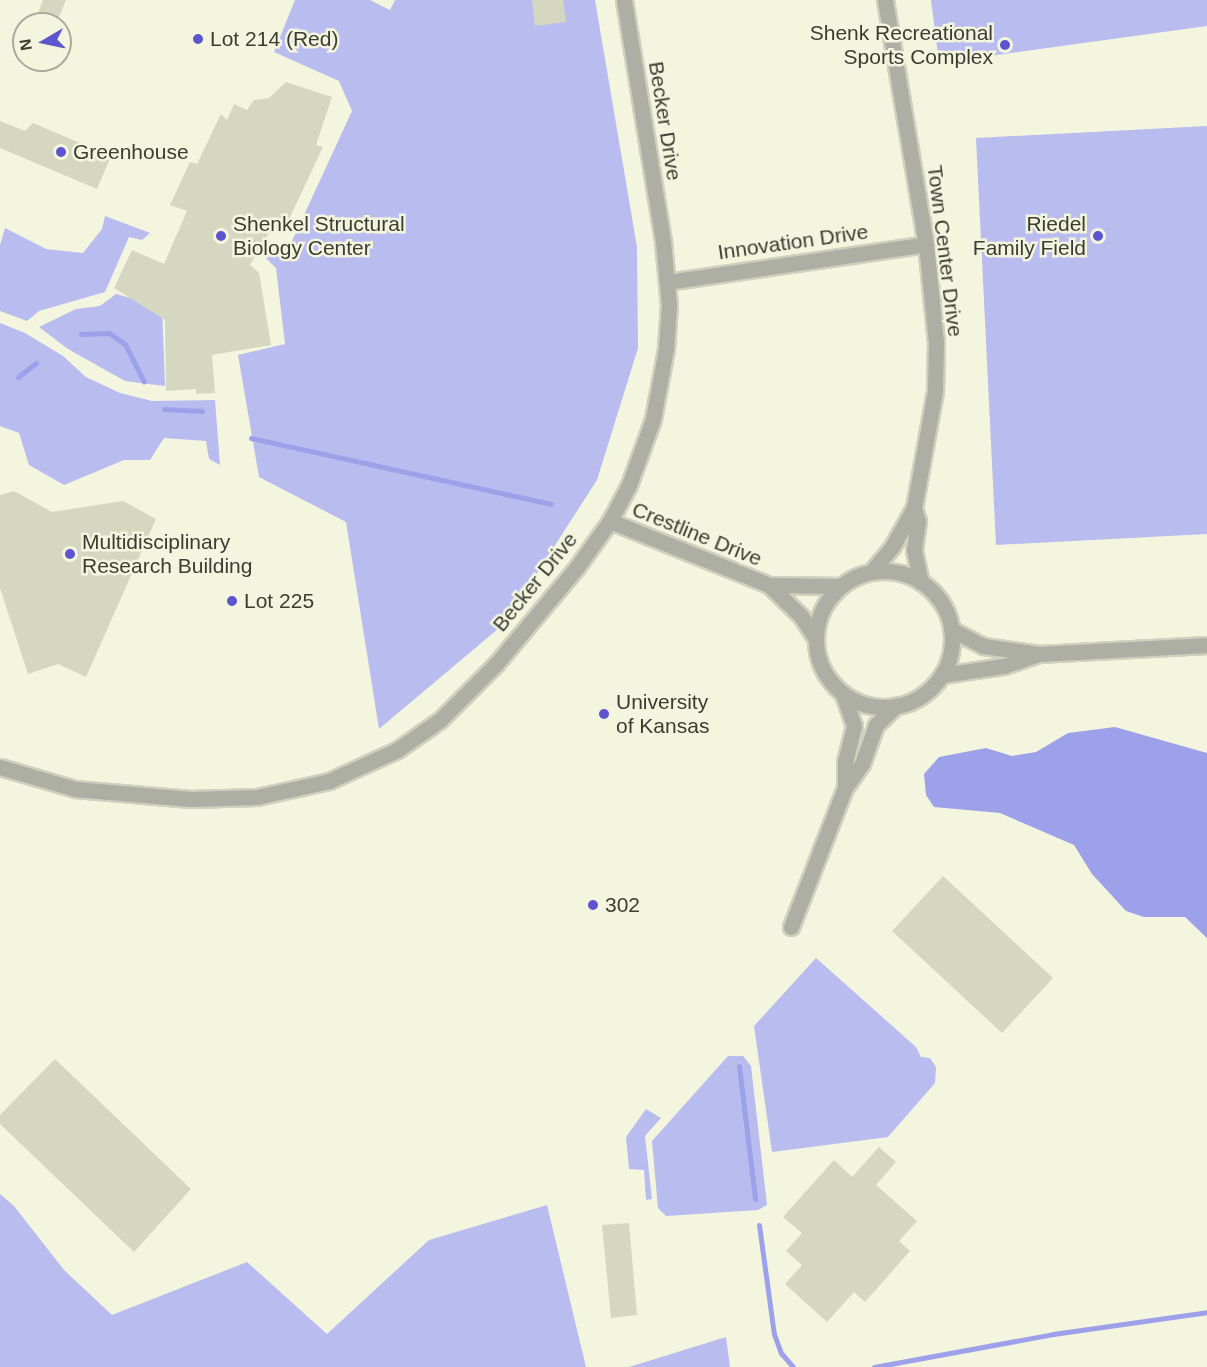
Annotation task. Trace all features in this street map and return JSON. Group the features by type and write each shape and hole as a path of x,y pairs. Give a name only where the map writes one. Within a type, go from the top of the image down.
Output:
{"street":[{"name":"Becker Drive","path":"0,767 75,789 191,799 257,797 297,790 354,772 419,736 464,699 577,567 610,521 629,484 653,419 666,349 668,282 624,0"},
{"name":"Town Center Drive","path":"871,572 892,547 914,508 935,391 936,342 926,244 885,0"},
{"name":"Innovation Drive","path":"668,282 926,244"},
{"name":"Town Center Drive","path":"914,508 918,521 914,550 921,582"},
{"name":"Crestline Drive","path":"610,521 769,585 841,586"},
{"path":"843,694 868,706 896,706 922,696 942,675 949,661 952,630 947,611 921,582 906,574 871,572 841,586 822,610 816,639 823,670 843,694 854,726 845,761 845,788"},
{"name":"Crestline Drive","path":"769,585 801,616 816,639"},
{"path":"952,630 983,646 1039,654 1207,645"},
{"path":"942,675 1004,666 1039,654"},
{"path":"791,927 845,788 861,764 876,725 896,706"}],"shaded area":[{"path":"295,0 370,0 390,10 395,0 595,0 637,247 638,348 597,480 505,623 379,729 346,522 259,477 238,355 285,344 276,268 266,258 279,245 292,241 352,111 339,81 274,52"},
{"name":"Shenk Recreational Sports Complex","path":"931,0 1207,0 1207,26 939,63"},
{"path":"1207,126 1207,534 996,545 976,138"},
{"path":"105,216 150,233 142,240 129,237 105,292 39,311 27,321 0,311 0,245 5,228 46,249 83,253 102,229"},
{"path":"116,294 162,307 165,386 125,381 68,349 39,327 76,309 100,306"},
{"path":"0,323 25,333 63,356 86,377 120,393 152,401 215,400 220,465 209,459 206,441 164,438 150,460 124,460 64,485 29,465 19,433 0,426"},
{"path":"1115,727 1207,753 1207,938 1185,917 1144,917 1126,911 1092,874 1074,845 1000,813 934,807 926,795 924,774 939,757 986,748 1012,756 1036,752 1068,733"},
{"path":"816,958 916,1047 921,1057 930,1058 936,1067 935,1083 888,1137 772,1152 754,1026"},
{"path":"728,1056 743,1056 751,1066 767,1205 758,1210 666,1216 658,1208 652,1141"},
{"path":"646,1109 661,1118 645,1136 652,1199 646,1200 644,1170 629,1169 626,1137"},
{"path":"0,1194 14,1206 64,1270 112,1315 247,1262 327,1334 429,1240 547,1205 586,1367 0,1367"},
{"path":"726,1337 730,1367 629,1367"}],"building":[{"path":"43,0 66,0 61,12 38,12"},
{"path":"532,0 563,0 566,22 535,26"},
{"name":"Shenkel Structural Biology Center","path":"286,82 332,97 316,145 323,147 284,230 271,229 250,265 259,273 271,345 212,355 215,393 196,394 196,389 166,391 165,320 114,288 132,250 164,264 187,211 170,205 190,162 197,164 221,114 227,120 234,104 247,110 254,100 269,98"},
{"name":"Greenhouse","path":"0,121 25,131 33,123 111,156 97,189 0,148"},
{"name":"Multidisciplinary Research Building","path":"14,491 52,512 123,501 156,519 86,677 58,664 28,674 0,588 0,495"},
{"path":"943,876 1053,978 1002,1033 892,931"},
{"path":"55,1059 191,1189 134,1252 0,1124 0,1115"},
{"path":"879,1147 896,1162 876,1185 917,1221 899,1241 910,1251 865,1302 854,1292 827,1322 785,1284 802,1265 786,1251 802,1233 783,1217 834,1160 852,1177"},
{"path":"629,1223 637,1315 611,1318 602,1225"}],"waterway":[{"path":"81,334 109,333 125,344 144,382"},
{"path":"18,377 36,363"},
{"path":"164,409 202,411"},
{"path":"251,438 551,504"},
{"path":"739,1066 755,1199"},
{"path":"759,1225 774,1334 781,1353 793,1367"},
{"path":"874,1367 1053,1334 1207,1312"}],"place":[{"name":"Lot 214 (Red)","path":"198,39"},
{"name":"Shenk Recreational Sports Complex","path":"1005,45"},
{"name":"Greenhouse","path":"61,152"},
{"name":"Shenkel Structural Biology Center","path":"221,236"},
{"name":"Riedel Family Field","path":"1098,236"},
{"name":"Multidisciplinary Research Building","path":"70,554"},
{"name":"Lot 225","path":"232,601"},
{"name":"University of Kansas","path":"604,714"},
{"name":"302","path":"593,905"}]}
